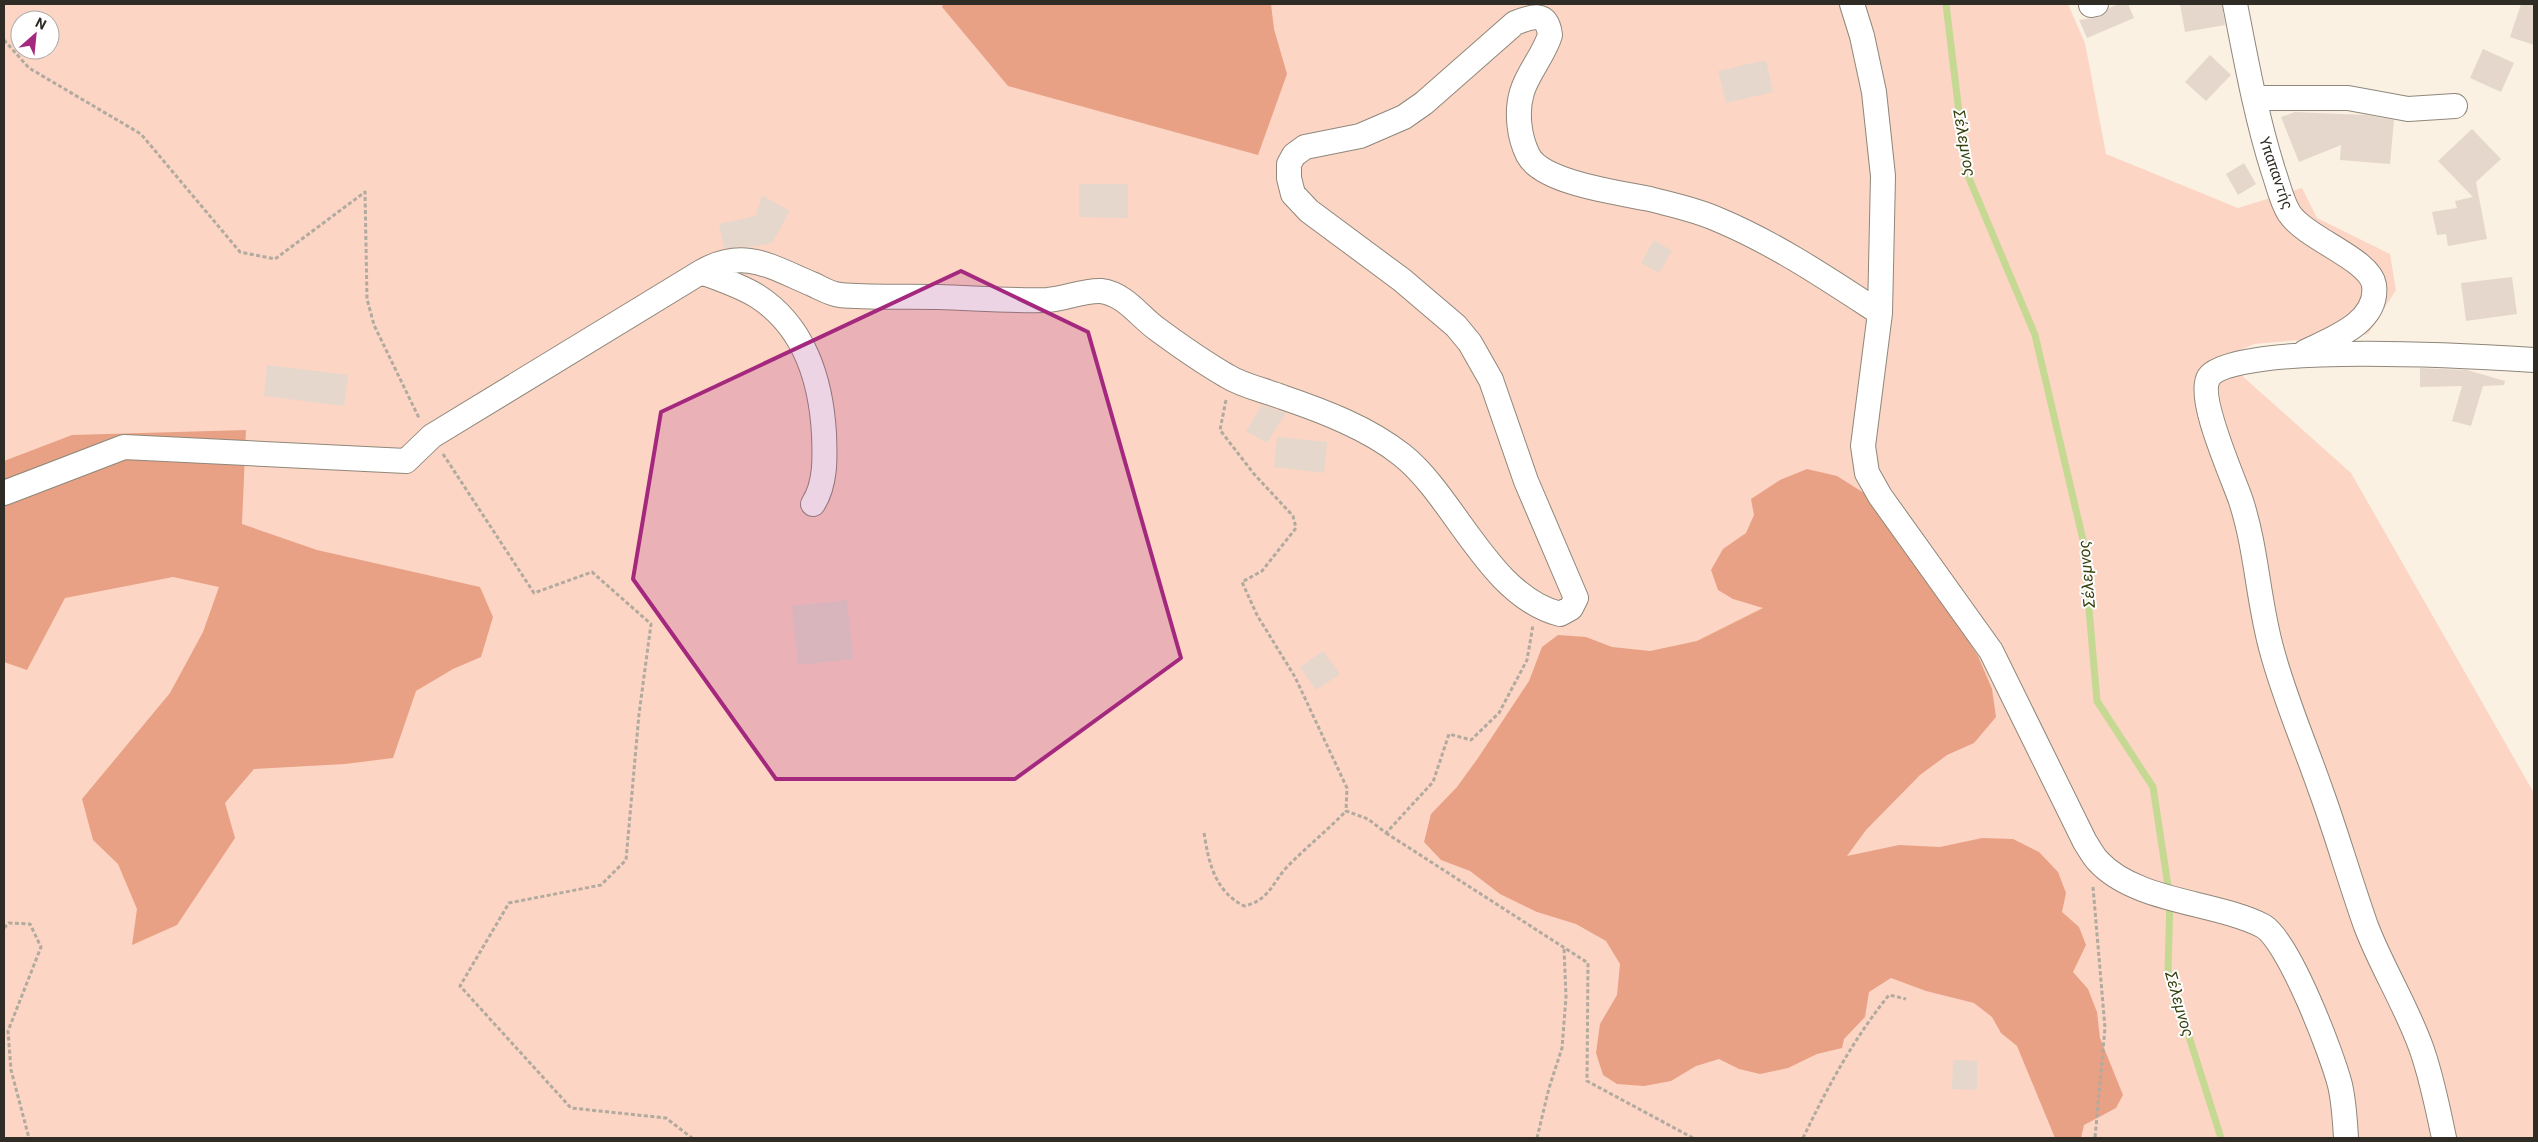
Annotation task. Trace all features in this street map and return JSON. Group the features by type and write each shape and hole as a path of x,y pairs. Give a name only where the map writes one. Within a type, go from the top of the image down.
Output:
{"street":[{"path":"1852,4 1862,36 1874,92 1882,176 1880,312 1863,446 1866,473 1880,496 1991,651 2081,835 2097,861 2110,871 2141,887 2170,898 2245,919 2264,927 2275,937 2288,956 2328,1050 2340,1086 2346,1138"},
{"name":"Υπαπαντής","path":"2235,4 2266,148 2289,213 2298,224 2312,235 2362,266 2372,278 2374,286 2370,307 2354,326 2300,354"},
{"path":"4,492 124,447 406,460 432,436 701,272 727,260 746,260 765,264 837,294 1049,300 1100,291 1124,300 1154,326 1230,378 1298,402 1356,427 1403,456 1418,470 1458,524 1498,571 1519,591 1539,606 1560,614 1571,608 1576,598 1539,514 1491,380 1470,342 1456,326 1402,280 1309,211 1293,194 1289,178 1289,164 1294,154 1305,148 1360,136 1404,117 1424,103 1515,23 1531,16 1541,18 1549,26 1550,35 1522,92 1519,120 1521,140 1529,158 1542,170 1561,178 1668,204 1718,219 1762,240 1880,312"},
{"path":"2254,98 2348,98 2408,108 2455,106"},
{"path":"701,272 744,289 771,307 790,326 808,354 822,406 824,444 822,485 820,494 814,504"},
{"path":"2444,1138 2422,1050 2367,927 2342,850 2272,652 2242,503 2205,396 2209,376 2219,370 2236,364 2300,354 2448,354 2534,360"}],"path":[{"path":"4,40 29,68 141,134 240,252 275,259 365,192 367,299 374,325 416,413"},
{"path":"1204,833 1210,864 1220,888 1231,900 1244,906 1254,904 1274,887 1285,870 1346,812 1347,788 1295,676 1258,614 1242,582 1262,571 1296,528 1293,516 1254,474 1220,430 1230,378"},
{"path":"432,436 534,592 592,572 651,624 639,714 626,860 601,885 509,904 460,986 571,1108 666,1118 692,1138"},
{"path":"1386,833 1433,782 1449,734 1471,740 1499,713 1527,660 1530,635 1539,606"},
{"path":"1346,812 1368,819 1386,833 1588,963 1587,1081 1693,1138"},
{"path":"2092,879 2096,898 2105,1028 2095,1138"},
{"path":"4,928 9,923 30,924 41,947 8,1030 11,1070 29,1138"},
{"path":"1538,1138 1549,1088 1562,1048 1566,997 1564,948"},
{"path":"1803,1138 1821,1101 1874,1014 1890,995 1906,999"}],"highlighted area":[{"path":"961,271 1088,332 1181,658 1015,779 776,779 633,579 661,412"}],"shaded area":[{"path":"4,4 2068,4 2085,43 2106,154 2238,208 2302,188 2317,218 2390,254 2396,290 2368,334 2254,344 2222,358 2351,473 2534,793 2534,1138 4,1138"},
{"path":"943,4 1271,4 1274,29 1287,74 1258,155 1008,86 942,7"},
{"path":"246,430 242,524 317,550 480,587 493,617 481,657 453,669 416,691 393,758 345,764 254,769 225,803 235,838 177,925 132,945 137,909 118,864 93,840 82,799 170,693 203,632 219,587 173,577 65,598 27,670 4,662 4,461 72,435"},
{"path":"1807,469 1837,476 1864,493 1895,526 1978,656 1992,689 1996,717 1974,743 1947,755 1920,775 1866,830 1847,856 1899,845 1940,847 1982,838 2013,839 2039,852 2058,872 2066,893 2062,912 2079,927 2086,945 2073,972 2088,989 2097,1012 2100,1038 2123,1095 2116,1108 2084,1125 2081,1138 2055,1138 2017,1046 2001,1033 1992,1017 1974,1003 1926,991 1891,978 1869,992 1865,1017 1844,1039 1842,1048 1817,1054 1788,1068 1760,1074 1739,1069 1719,1059 1696,1066 1671,1081 1644,1086 1617,1084 1603,1075 1596,1053 1600,1024 1617,995 1620,964 1606,941 1576,924 1537,912 1500,894 1470,871 1441,860 1424,842 1431,814 1457,787 1478,758 1529,681 1542,647 1558,635 1586,637 1612,647 1650,651 1697,641 1763,608 1733,599 1718,590 1711,570 1723,549 1746,533 1754,515 1751,499 1780,480"}],"building":[{"path":"2119,4 2128,4 2134,18 2087,38 2079,20 2099,17 2105,14 2109,8"},
{"path":"2180,4 2222,4 2225,25 2185,32"},
{"path":"2521,4 2534,4 2534,45 2510,37"},
{"path":"2483,49 2514,63 2501,92 2470,78"},
{"path":"2210,55 2231,75 2206,101 2185,82"},
{"path":"1766,60 1773,92 1726,103 1718,71"},
{"path":"2295,112 2366,115 2394,120 2390,164 2340,160 2341,145 2299,162 2281,117"},
{"path":"2472,129 2501,159 2476,182 2487,239 2448,246 2446,234 2437,235 2432,212 2457,208 2455,201 2473,197 2438,161"},
{"path":"2244,163 2256,184 2238,195 2226,174"},
{"path":"1079,184 1128,184 1128,218 1079,217"},
{"path":"762,195 790,211 772,243 751,247 724,248 719,224 756,216"},
{"path":"1654,240 1672,251 1659,273 1641,263"},
{"path":"2512,277 2517,314 2466,321 2461,283"},
{"path":"267,365 348,375 344,406 264,396"},
{"path":"2420,368 2467,370 2505,381 2504,385 2483,386 2471,426 2452,421 2462,386 2420,387"},
{"path":"1262,405 1286,413 1267,443 1246,431"},
{"path":"1277,437 1327,442 1324,473 1274,467"},
{"path":"847,600 853,659 798,665 792,606"},
{"path":"1323,651 1340,674 1316,690 1300,667"},
{"path":"1953,1060 1977,1061 1977,1090 1952,1089"}],"waterway":[{"name":"Σέλεμνος","path":"1946,4 1966,171 2035,335 2083,540 2097,701 2153,787 2170,899 2168,970 2221,1138"}]}
